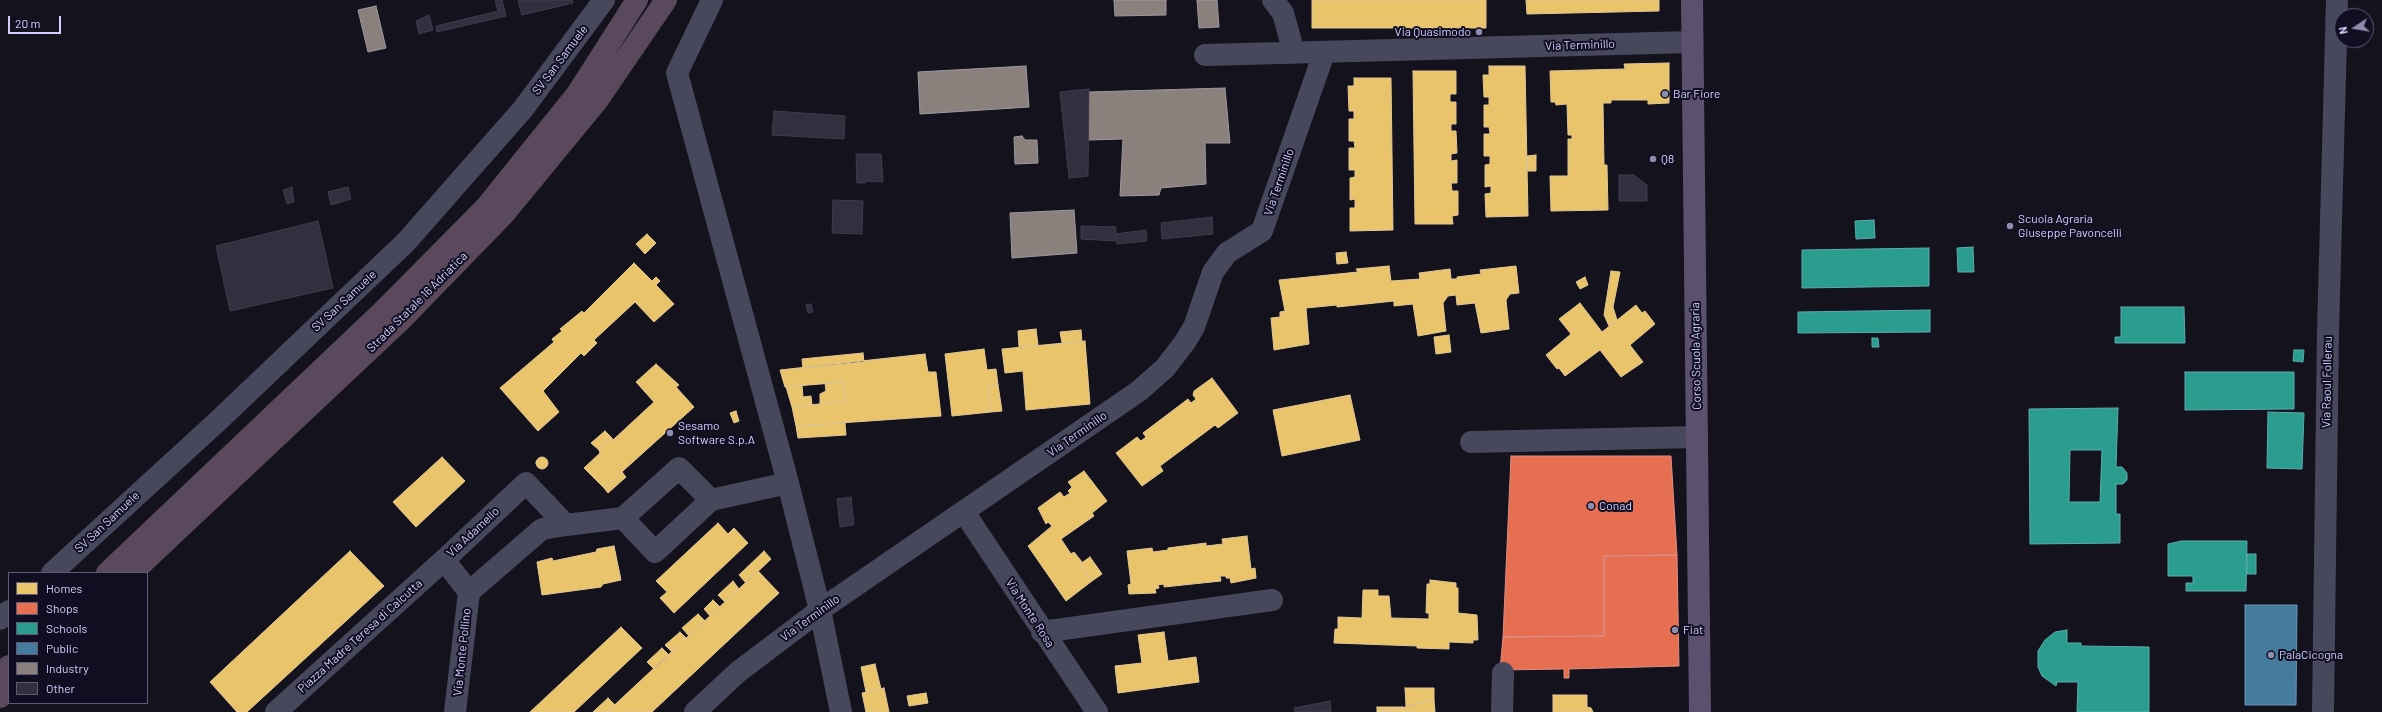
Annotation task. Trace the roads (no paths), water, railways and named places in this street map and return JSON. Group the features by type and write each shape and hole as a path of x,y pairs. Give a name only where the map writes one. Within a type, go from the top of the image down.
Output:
{"highway":[{"name":"Strada Statale 16 Adriatica","path":"108,572 383,311 486,207 577,94 637,0"},
{"name":"Strada Statale 16 Adriatica","path":"133,572 400,321 504,214 596,101 666,0"},
{"path":"0,674 8,667"},
{"path":"0,697 8,689"}],"main road":[{"name":"Corso Scuola Agraria","path":"1692,0 1700,712"}],"street":[{"name":"SV San Samuele","path":"53,572 219,420 406,242 523,109 604,0"},
{"path":"712,0 677,73 788,483 820,610 840,712"},
{"name":"Via Raoul Follerau","path":"2323,712 2328,332 2337,0"},
{"path":"1279,4 1294,53"},
{"name":"Via Terminillo","path":"1205,55 1692,42"},
{"name":"Via Terminillo","path":"695,712 738,672 820,610 1139,391 1165,368 1185,342 1201,310 1213,272 1227,253 1262,231 1324,52"},
{"path":"1471,442 1697,437"},
{"path":"469,592 542,529 623,518 679,468 712,500"},
{"name":"Via Adamello","path":"469,592 444,560 526,483 566,525"},
{"path":"623,518 654,552 712,500 788,483"},
{"name":"Via Monte Rosa","path":"964,512 1096,712"},
{"name":"Piazza Madre Teresa di Calcutta","path":"276,712 444,560"},
{"name":"Via Monte Pollino","path":"455,712 469,592"},
{"path":"1042,632 1272,600"},
{"path":"0,619 8,612"},
{"path":"1502,712 1503,673"}],"place":[{"name":"Via Quasimodo","path":"1479,32"},
{"name":"Bar Fiore","path":"1665,94"},
{"name":"Q8","path":"1653,159"},
{"name":"Scuola Agraria Giuseppe Pavoncelli","path":"2010,226"},
{"name":"Sesamo Software S.p.A","path":"670,433"},
{"name":"Conad","path":"1591,506"},
{"name":"Fiat","path":"1675,630"},
{"name":"PalaCicogna","path":"2271,655"}]}
